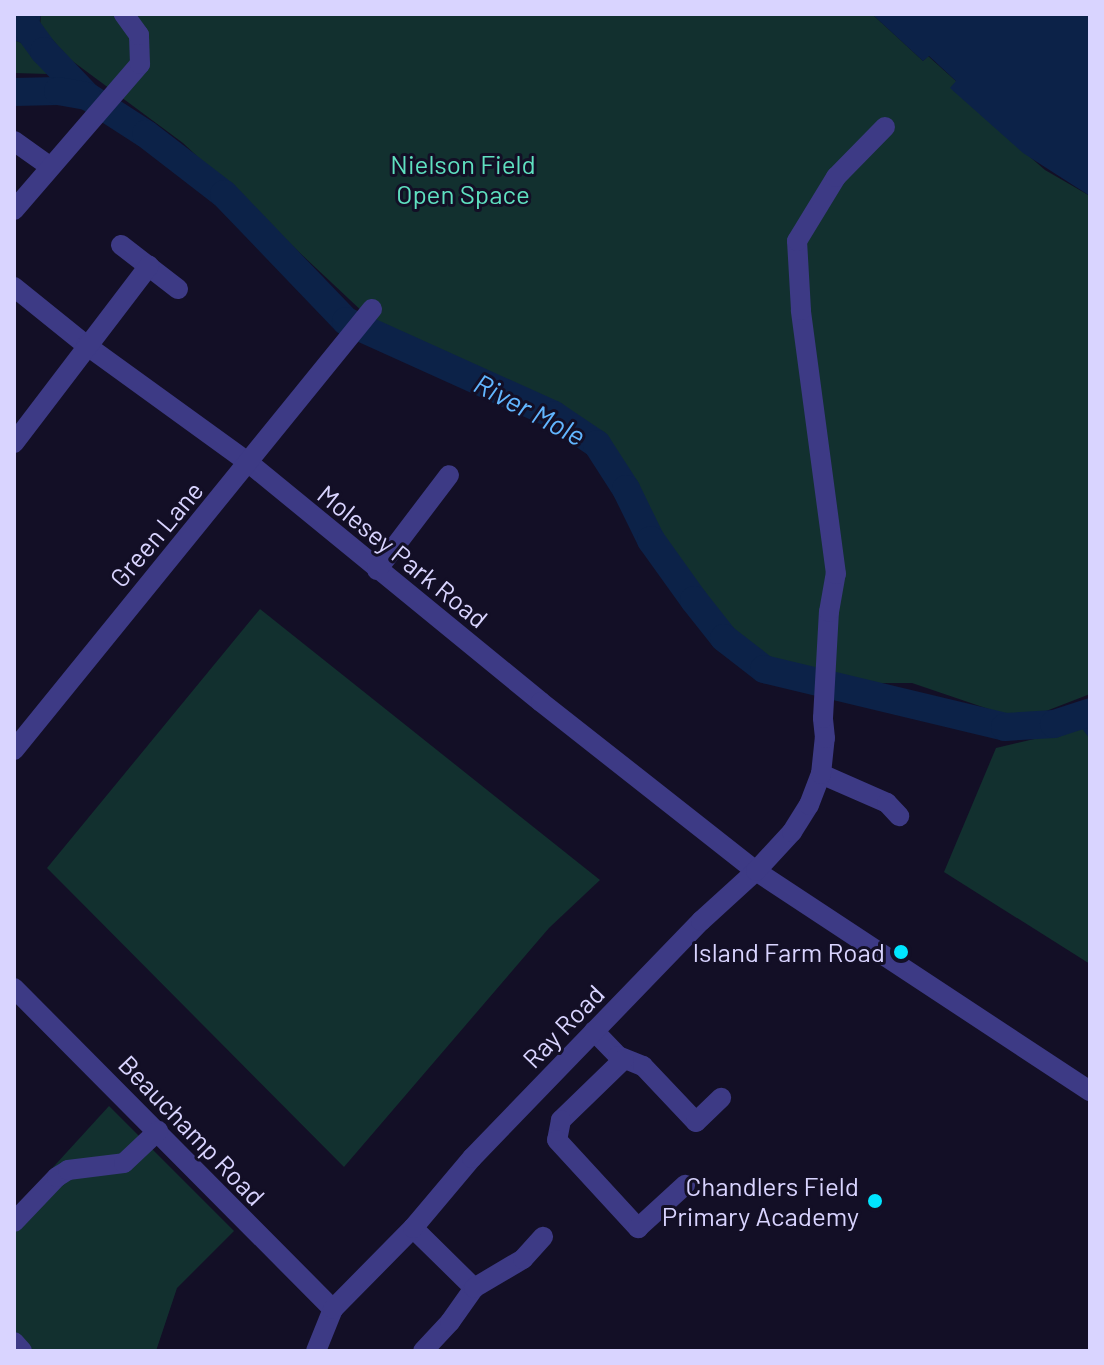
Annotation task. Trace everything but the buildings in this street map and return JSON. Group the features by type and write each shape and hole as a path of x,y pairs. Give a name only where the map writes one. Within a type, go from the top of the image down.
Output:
{"street":[{"path":"14,210 49,166 94,121 140,64 139,35 124,14"},
{"name":"Ray Road","path":"333,1309 413,1228 472,1158 594,1031 701,921 756,871 792,832 809,805 821,774 836,574 801,310 797,241 836,177 885,127"},
{"path":"14,141 49,166"},
{"path":"121,245 178,289"},
{"path":"14,443 149,266"},
{"name":"Molesey Park Road","path":"14,287 86,345 249,463 377,570 756,871"},
{"name":"Green Lane","path":"14,750 369,312"},
{"path":"377,570 449,475"},
{"path":"821,774 887,803 899,816"},
{"path":"756,871 1090,1091"},
{"name":"Beauchamp Road","path":"14,988 333,1309"},
{"path":"594,1031 624,1059 643,1066 696,1122 721,1098"},
{"path":"624,1059 561,1120 557,1140 638,1228 685,1185"},
{"path":"14,1222 57,1177 68,1170 124,1163 158,1131"},
{"path":"413,1228 474,1288"},
{"path":"423,1351 450,1322 474,1288 523,1259 543,1237"},
{"path":"316,1351 333,1309"},
{"path":"14,1342 22,1351"}],"green space":[{"name":"Nielson Field Open Space","path":"41,14 872,14 923,61 928,56 957,82 951,88 1045,170 1090,196 1090,694 1041,713 1015,718 912,683 860,683 774,660 741,637 708,603 663,544 630,470 586,421 540,403 366,315 183,143 71,60 40,26"},
{"path":"14,40 29,46 48,74 14,73"},
{"path":"260,609 600,880 549,928 344,1167 47,868"},
{"path":"1090,726 1090,964 944,872 996,748"},
{"path":"109,1106 234,1231 177,1288 156,1351 14,1351 14,1210"}],"water":[{"path":"14,14 41,14 36,41 29,46 14,40"},
{"path":"872,14 1090,14 1090,196 1023,153 950,88 956,81 929,56 923,61"}],"waterway":[{"name":"River Mole","path":"17,14 44,51 87,96 146,134 224,194 346,321 554,415 597,444 626,489 651,540 694,600 724,638 764,669 1005,727 1054,724 1090,712"},
{"name":"River Mole","path":"14,92 58,91 87,96"},
{"path":"1076,717 1090,735"}],"place":[{"name":"Island Farm Road","path":"901,952"},
{"name":"Chandlers Field Primary Academy","path":"875,1201"}]}
